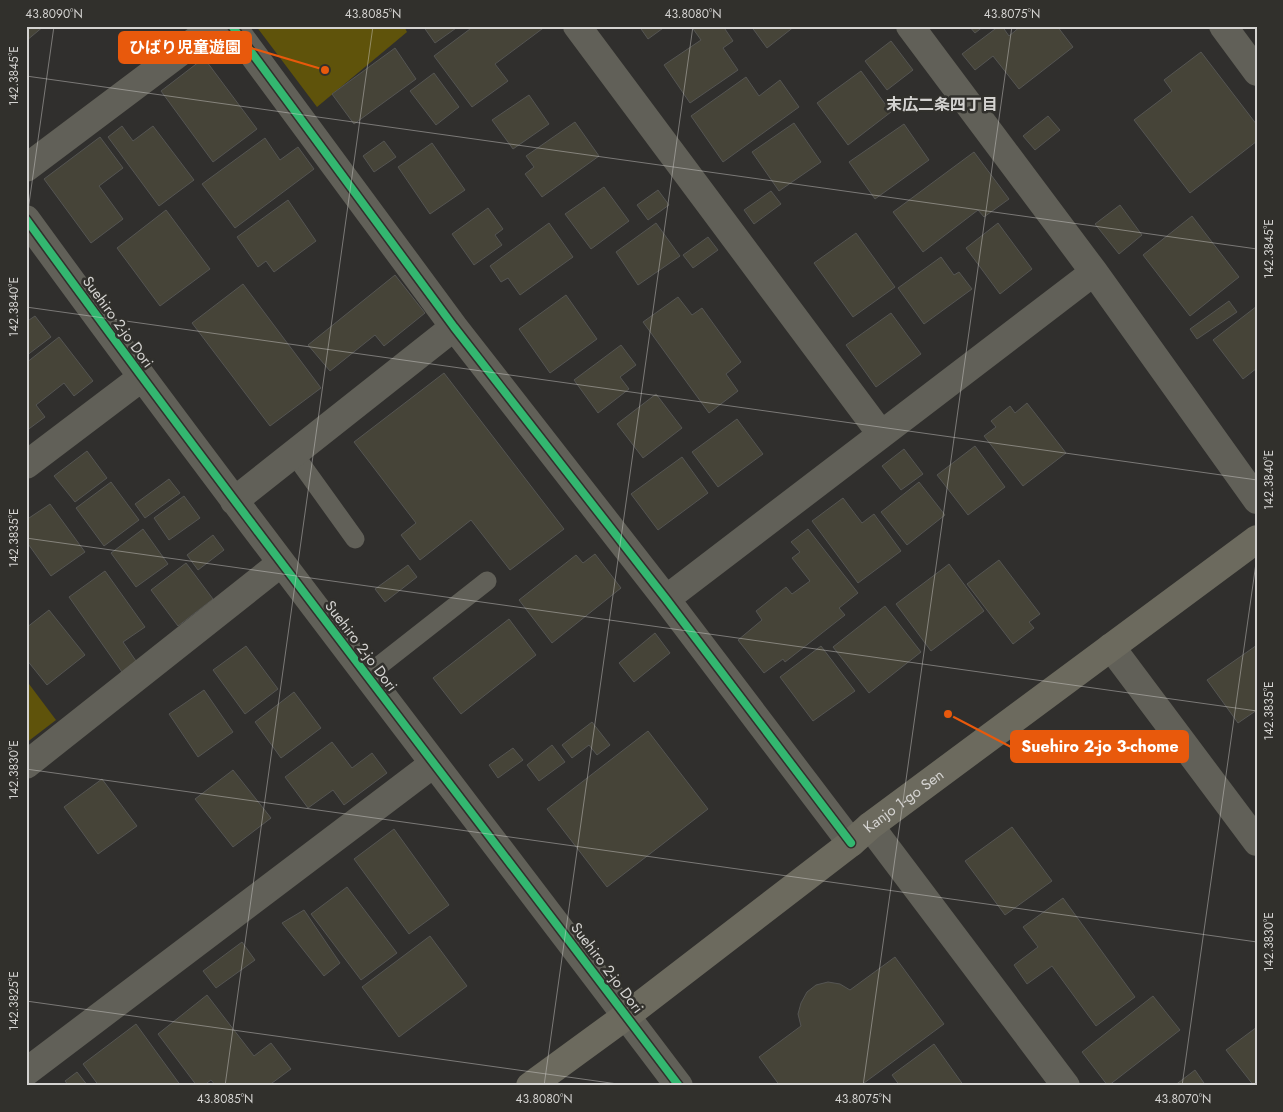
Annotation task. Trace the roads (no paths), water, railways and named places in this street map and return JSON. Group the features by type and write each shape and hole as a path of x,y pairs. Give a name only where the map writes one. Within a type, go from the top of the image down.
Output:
{"main road":[{"name":"Kanjo 1-go Sen","path":"530,1086 626,1016 1110,647 1257,539"}],"street":[{"path":"26,168 215,26"},
{"path":"232,26 454,327 666,599 1066,1086"},
{"path":"577,26 881,434"},
{"path":"910,26 1094,272 1257,500"},
{"path":"1222,26 1257,72"},
{"name":"Suehiro 2-jo Dori","path":"26,219 234,501 679,1086"},
{"path":"666,599 1094,272"},
{"path":"234,501 454,327"},
{"path":"26,465 142,378"},
{"path":"26,765 281,563"},
{"path":"1110,647 1257,842"},
{"path":"26,1072 433,764"}],"lane":[{"path":"294,454 355,539"},
{"path":"366,676 487,581"}],"place":[{"name":"ひばり児童遊園","path":"325,70"},
{"name":"Suehiro 2-jo 3-chome","path":"948,714"}],"district":[{"name":"末広二条四丁目","path":"942,104"}]}
